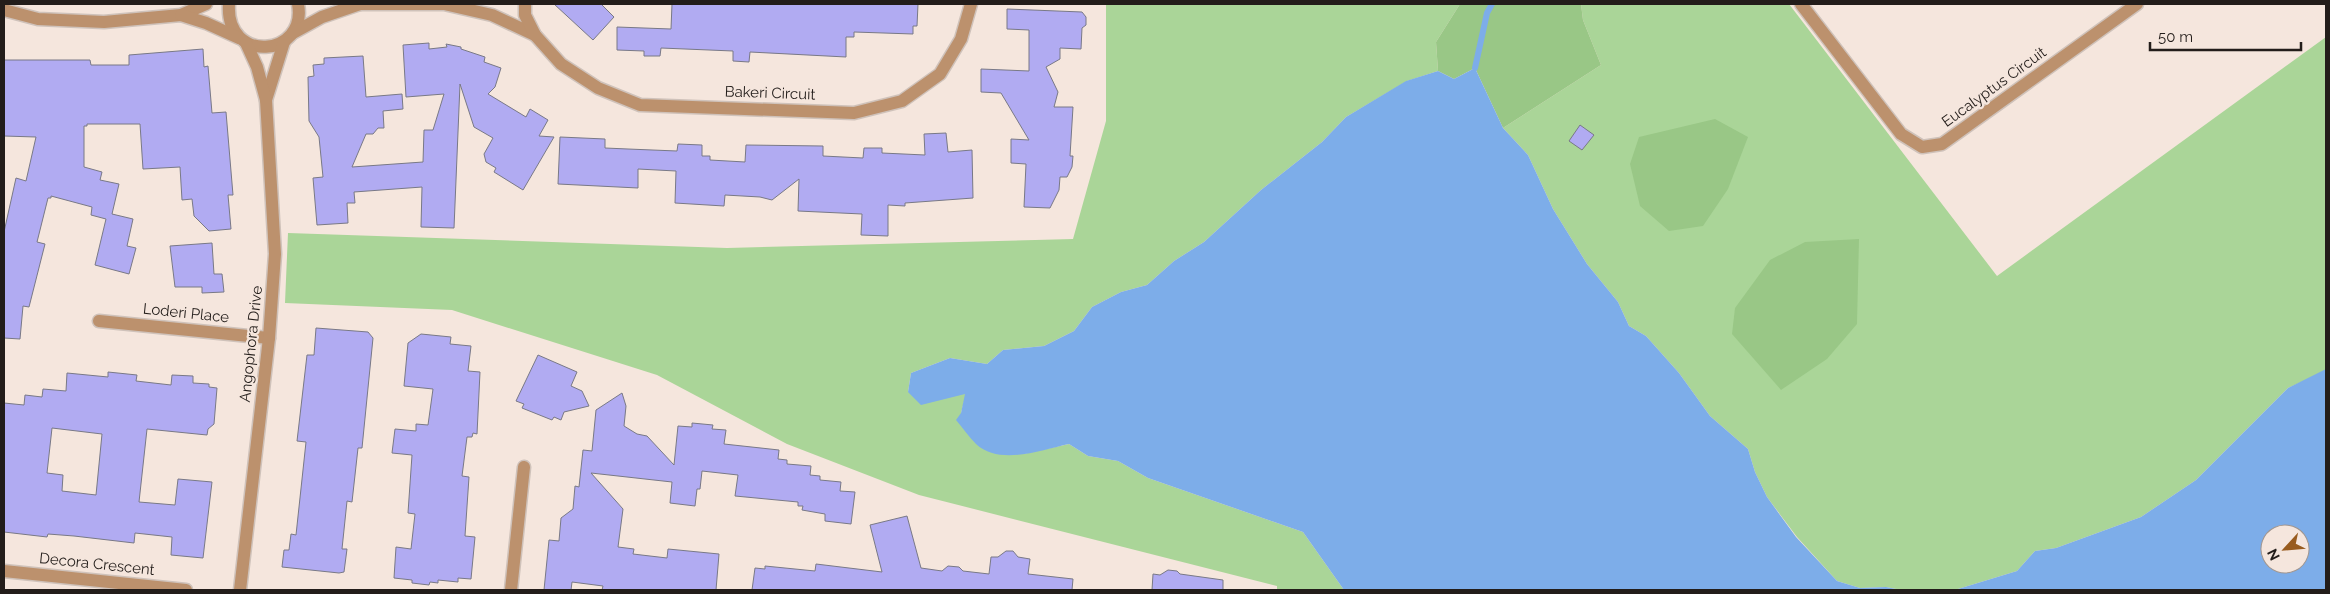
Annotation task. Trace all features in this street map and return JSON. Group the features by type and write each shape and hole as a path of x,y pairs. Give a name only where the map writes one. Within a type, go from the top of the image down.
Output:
{"street":[{"path":"4,10 38,19 70,22 104,22 181,15 206,4"},
{"name":"Angophora Drive","path":"229,4 228,16 233,30 244,41 257,66 266,100 275,254 269,338 240,590"},
{"name":"Angophora Drive","path":"266,100 289,37 298,22 298,4"},
{"name":"Bakeri Circuit","path":"181,15 206,23 258,47 271,47 322,18 360,4 444,4 492,15 535,35"},
{"name":"Bakeri Circuit","path":"525,4 525,15 535,35 560,64 598,88 640,105 854,112 902,101 940,74 961,38 971,4"},
{"name":"Eucalyptus Circuit","path":"1800,4 1901,134 1922,147 1942,144 2137,4"},
{"name":"Loderi Place","path":"100,321 269,338"},
{"path":"511,590 524,467"},
{"name":"Decora Crescent","path":"4,571 186,590"}],"green space":[{"path":"1106,4 1460,4 1436,42 1438,71 1407,81 1346,117 1322,142 1261,190 1204,242 1174,261 1147,285 1121,292 1092,307 1074,331 1044,346 1003,350 987,364 950,358 911,373 908,392 966,394 961,413 1023,454 1069,444 1088,456 1118,461 1148,478 1303,532 1344,590 1277,590 1277,586 919,495 787,444 657,375 452,310 285,303 288,233 727,248 1073,239 1106,121"},
{"path":"1460,4 1581,4 1583,20 1601,65 1503,128 1475,68 1454,79 1438,71 1436,42"},
{"path":"1581,4 1789,4 1997,276 2326,37 2326,371 2288,388 2196,480 2141,517 2056,548 2035,551 2017,571 1958,589 1901,590 1886,587 1860,588 1837,581 1797,537 1767,497 1755,472 1748,449 1710,416 1679,373 1646,336 1629,326 1618,302 1587,264 1553,209 1528,155 1503,128 1601,65 1583,20"},
{"path":"1715,119 1748,137 1728,189 1703,226 1669,231 1640,206 1630,164 1639,137"},
{"path":"1859,239 1857,324 1827,359 1781,390 1732,334 1735,308 1770,260 1805,242"}],"water":[{"path":"1475,68 1503,128 1528,155 1553,209 1587,264 1618,302 1629,326 1646,336 1679,373 1710,416 1748,449 1755,472 1767,497 1796,537 1837,581 1860,588 1886,587 1901,590 1344,590 1303,532 1148,478 1118,461 1088,456 1069,444 1021,454 997,454 986,451 976,444 956,420 961,413 965,394 921,405 908,392 911,373 950,358 987,364 1003,350 1044,346 1074,331 1092,307 1121,292 1147,285 1174,261 1204,242 1261,190 1322,142 1346,117 1406,81 1438,71 1454,79"},
{"path":"2326,369 2326,590 1946,590 1958,589 2017,571 2035,551 2056,548 2141,517 2196,480 2288,388"}],"building":[{"path":"554,4 601,4 614,17 593,40"},
{"path":"672,4 918,4 917,26 913,26 913,34 854,32 854,37 846,37 846,57 750,52 749,62 733,61 733,51 661,48 660,56 644,56 644,51 617,50 617,27 671,29"},
{"path":"1007,9 1082,12 1086,17 1086,25 1082,28 1081,49 1060,48 1060,59 1046,67 1058,92 1054,107 1073,107 1070,156 1073,156 1072,167 1067,177 1060,177 1059,190 1050,208 1024,207 1026,164 1011,163 1011,139 1029,140 1001,93 981,92 981,69 1029,71 1029,30 1007,29"},
{"path":"429,43 429,49 447,47 446,44 461,47 461,49 485,57 484,62 501,68 495,87 488,94 526,117 530,109 548,120 539,136 554,137 523,190 494,172 496,168 486,162 484,154 493,138 474,127 460,84 454,228 421,227 422,187 354,192 355,203 347,203 348,223 317,225 313,178 323,177 319,137 309,121 308,77 314,76 313,65 324,64 324,58 363,56 366,97 402,94 403,109 383,111 384,128 378,128 373,134 366,134 352,167 423,162 424,130 433,130 444,94 406,97 403,45"},
{"path":"203,49 204,67 208,66 212,113 226,112 233,195 228,195 231,229 209,231 194,216 192,199 182,200 180,167 143,169 140,124 87,124 87,126 84,126 84,167 102,172 100,180 119,184 112,214 133,219 127,246 136,248 129,274 95,265 106,219 91,215 92,207 51,196 51,198 48,198 37,242 45,244 29,307 23,306 20,339 4,338 4,232 16,178 26,181 36,137 4,136 4,60 90,60 91,65 129,65 129,55"},
{"path":"1580,125 1594,135 1582,150 1569,141"},
{"path":"946,133 948,152 972,150 973,198 905,203 905,206 888,205 888,236 861,235 862,214 798,211 799,179 772,200 760,197 725,195 724,206 675,203 676,171 638,169 638,188 558,184 560,137 605,139 605,148 677,151 678,144 702,145 702,156 710,156 710,160 745,162 746,145 823,146 823,156 863,158 864,148 882,148 882,153 925,155 924,134"},
{"path":"212,243 214,274 222,274 224,292 202,293 202,287 175,287 170,246"},
{"path":"316,328 368,332 373,338 362,448 358,448 352,502 347,501 342,549 347,549 344,572 339,573 282,567 284,550 289,550 291,534 296,535 306,442 297,441 307,355 314,355"},
{"path":"421,334 451,337 450,344 471,346 468,371 480,372 477,434 473,433 472,437 467,437 462,476 469,477 465,536 475,537 471,579 458,578 458,582 438,580 438,583 430,582 429,585 412,583 412,580 394,578 396,547 411,549 415,514 408,513 412,455 392,453 395,429 416,431 416,424 428,425 433,389 404,386 408,343"},
{"path":"538,355 577,372 571,386 582,391 589,406 564,412 561,420 554,417 552,420 522,408 524,404 516,401"},
{"path":"108,372 137,375 136,381 171,385 172,375 193,376 193,383 209,384 209,387 217,388 214,424 208,429 207,435 147,429 139,502 175,505 178,479 212,482 203,558 171,555 172,537 135,533 134,543 74,536 48,534 47,537 4,532 4,403 24,405 25,395 42,397 43,389 66,391 67,373 108,377","holes":["52,428 102,434 96,495 62,491 63,475 47,473"]},
{"path":"622,393 626,406 624,426 637,434 647,436 674,465 678,426 692,427 692,423 713,425 712,429 726,430 724,444 779,450 778,459 787,460 787,464 811,466 810,475 820,476 820,480 841,482 840,491 855,492 851,524 825,521 825,514 802,510 803,506 798,506 798,502 735,496 738,475 702,471 700,489 697,489 695,506 670,503 672,482 591,473 623,509 618,547 634,549 633,554 667,558 668,549 719,554 716,590 602,590 603,586 572,582 571,590 544,590 549,540 559,541 561,518 573,509 575,486 579,487 583,450 592,451 596,410"},
{"path":"907,516 921,568 942,571 948,566 959,567 963,571 989,574 991,557 998,557 1006,551 1013,551 1018,557 1030,559 1028,574 1073,579 1072,590 752,590 755,568 765,569 765,566 815,571 816,564 882,572 870,525"},
{"path":"1168,570 1177,571 1180,574 1223,580 1223,590 1152,590 1153,574 1160,575"}],"waterway":[{"path":"1475,68 1487,13 1492,4"}]}
